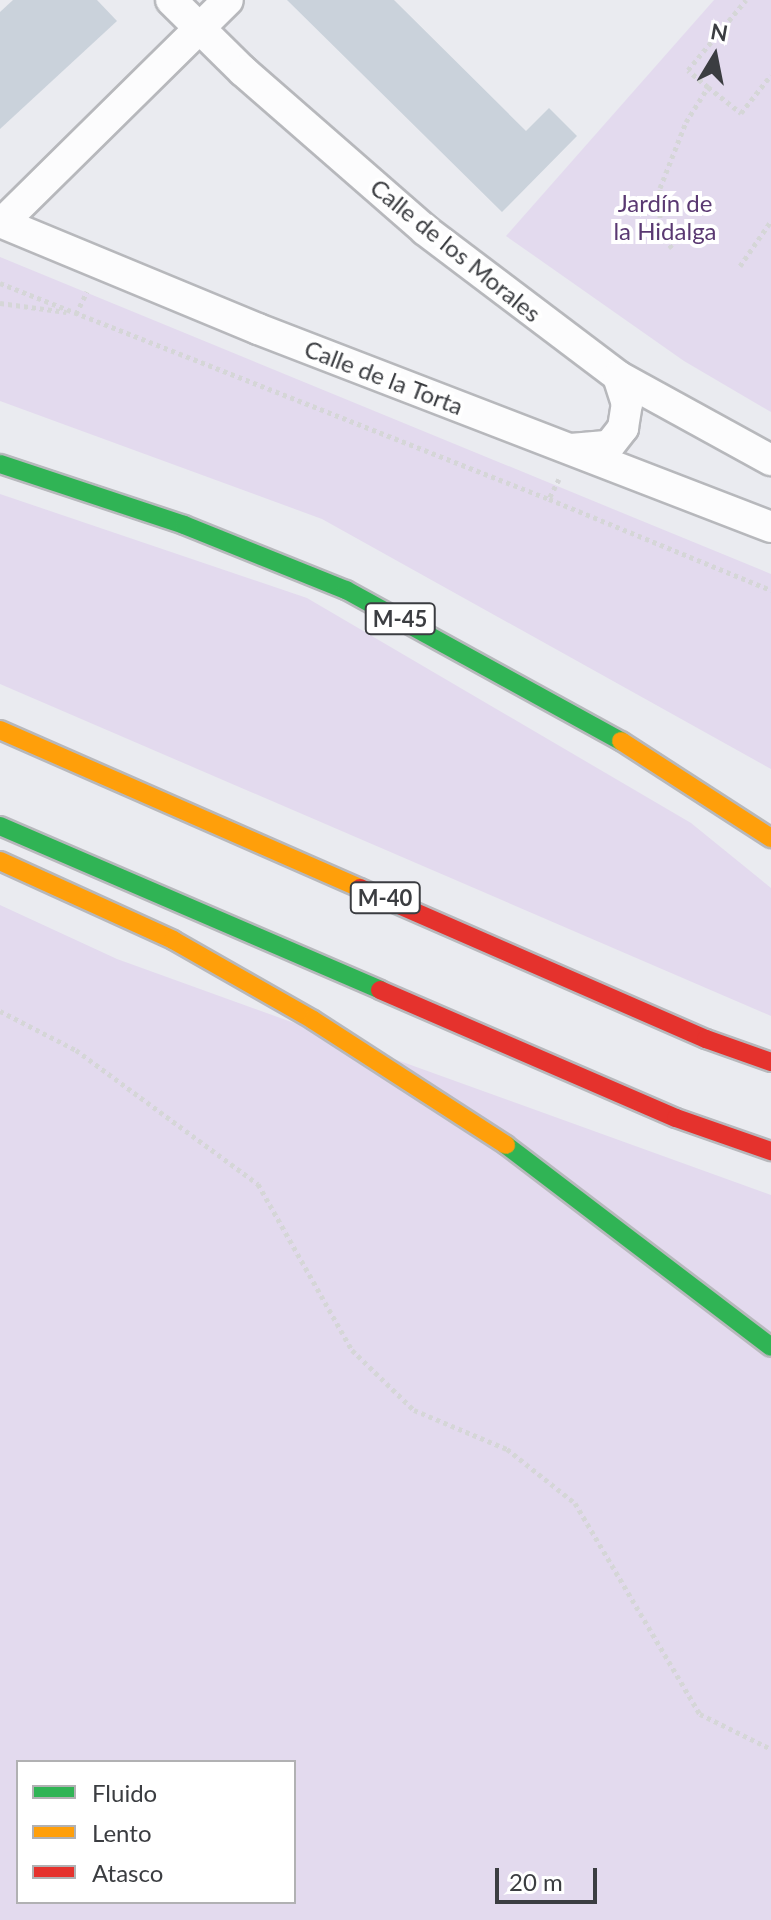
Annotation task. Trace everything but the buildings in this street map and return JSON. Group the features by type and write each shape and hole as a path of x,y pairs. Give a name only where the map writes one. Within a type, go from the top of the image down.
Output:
{"highway":[{"name":"M-45","path":"0,464 184,525 346,590 615,737 771,838"},
{"name":"M-40","path":"0,730 706,1039 771,1062"},
{"path":"0,826 676,1118 771,1151"},
{"path":"0,861 173,940 313,1020 536,1165 771,1347"}],"street":[{"name":"Calle de los Morales","path":"171,0 199,29 425,230 618,376 771,460"},
{"path":"1,222 228,0"},
{"name":"Calle de la Torta","path":"1,222 566,462 771,527"},
{"path":"566,462 609,446 623,428 627,404 618,376"}],"path":[{"path":"746,0 688,70 741,113 771,75"},
{"path":"672,248 660,233 660,188 673,146 708,87"},
{"path":"740,266 771,221"},
{"path":"0,303 77,314 101,263"},
{"path":"0,283 549,499 771,590"},
{"path":"549,499 566,462"},
{"path":"0,1011 76,1050 258,1184 352,1350 414,1410 507,1449 575,1503 700,1714 771,1749"}],"green space":[{"name":"Jardín de la Hidalga","path":"714,0 771,0 771,412 684,361 506,236"},
{"path":"0,257 771,574 771,769 322,519 0,401"},
{"path":"0,494 307,598 691,823 771,888 771,1016 0,684"},
{"path":"0,905 117,959 771,1195 771,1920 0,1920"}],"traffic: fast":[{"path":"0,464 184,525 346,590 621,741"},
{"path":"0,826 380,990"},
{"path":"506,1145 771,1347"}],"traffic: slow":[{"path":"0,730 360,888"},
{"path":"621,741 771,838"},
{"path":"0,861 173,940 313,1020 506,1145"}],"traffic: jam":[{"path":"360,888 706,1039 771,1062"},
{"path":"380,990 676,1118 771,1151"}]}
